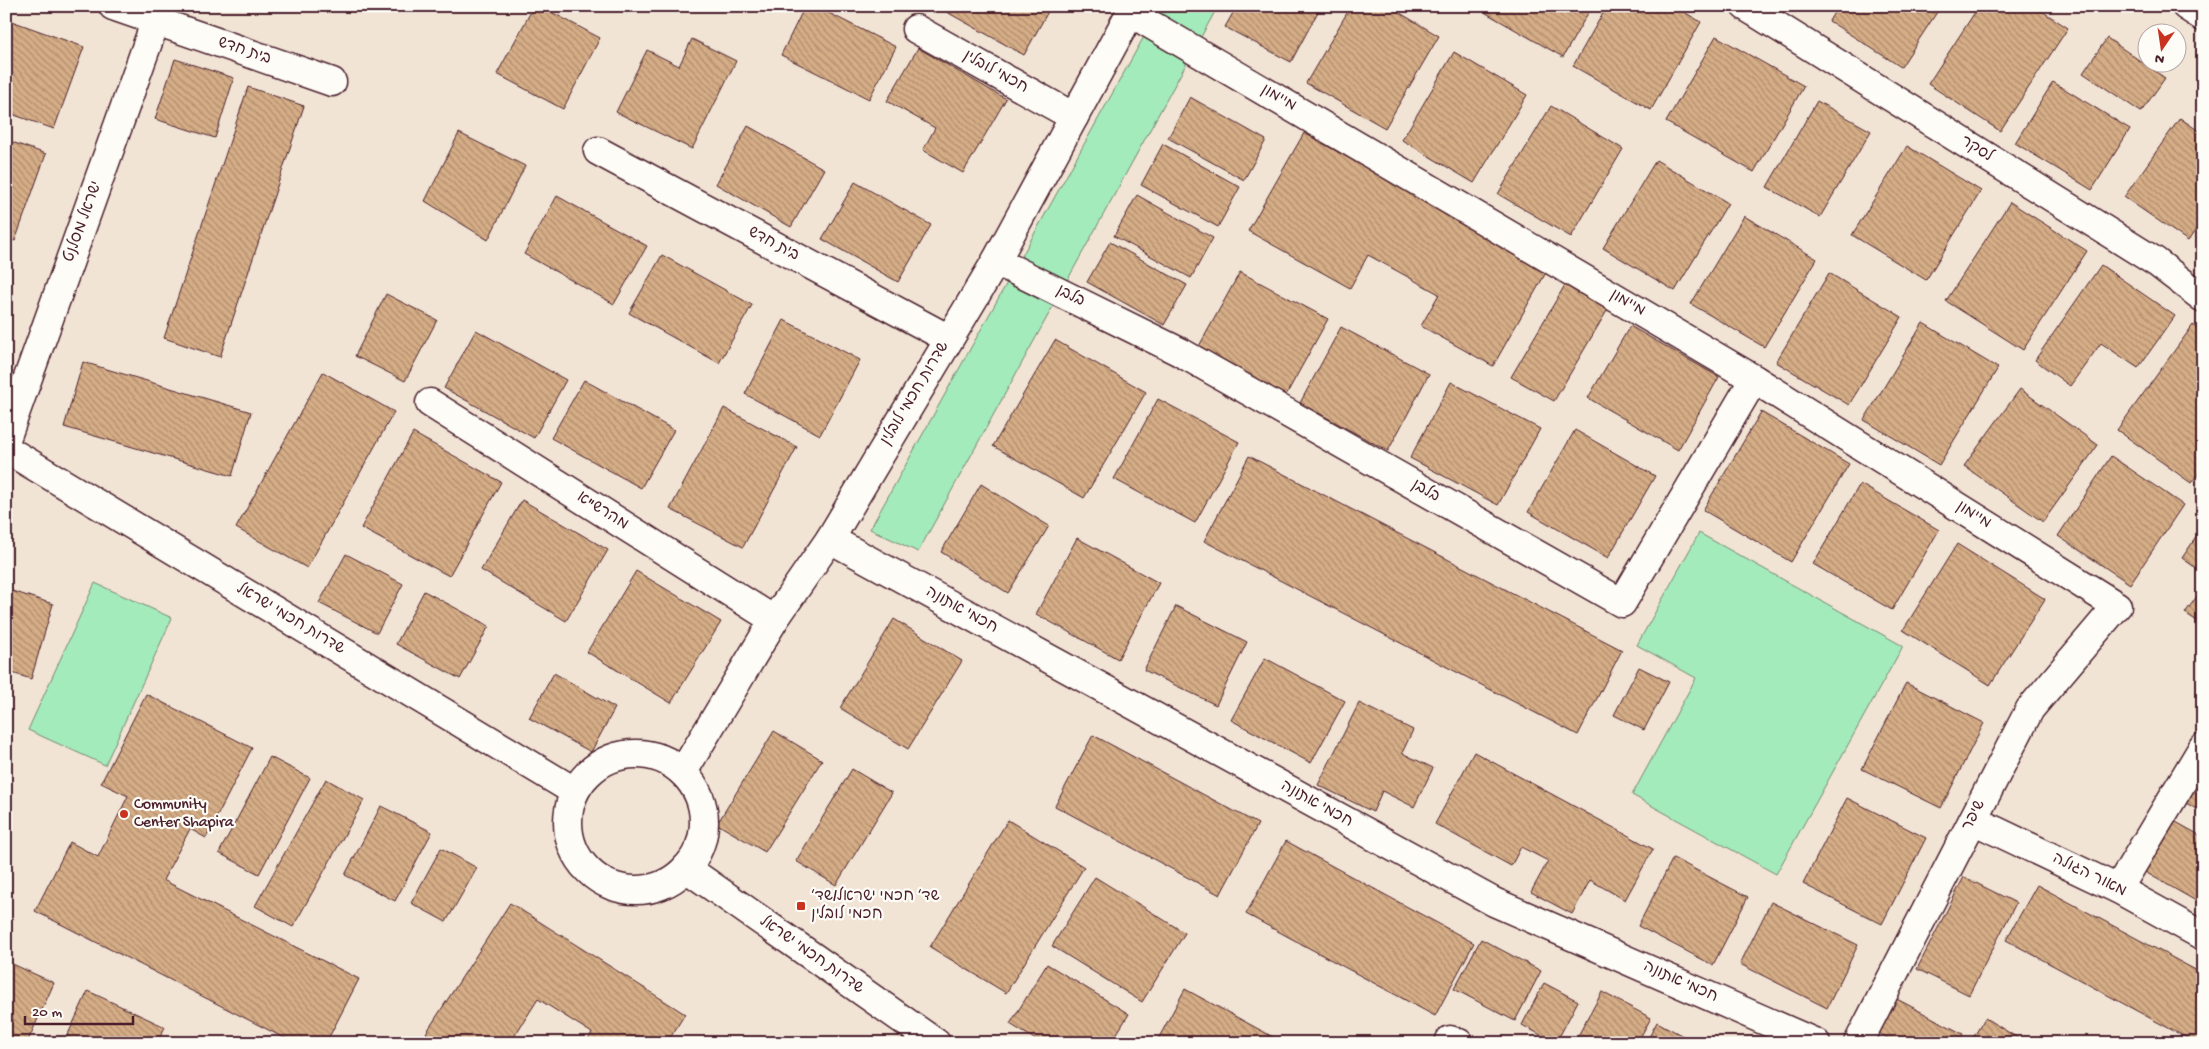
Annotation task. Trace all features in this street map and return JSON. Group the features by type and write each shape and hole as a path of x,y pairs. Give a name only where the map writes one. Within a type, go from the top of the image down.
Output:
{"street":[{"name":"בית חדש","path":"113,6 158,14 332,82"},
{"name":"לסקר","path":"1745,6 2156,262 2203,298"},
{"path":"2186,6 2203,17"},
{"name":"שדרות חכמי לובלין","path":"683,772 774,620 830,539 996,260 1133,10"},
{"name":"מיימון","path":"1133,10 1754,379 2117,606"},
{"name":"ישראל מסלנט","path":"6,439 158,14"},
{"name":"חכמי לובלין","path":"916,29 1074,117"},
{"name":"בית חדש","path":"598,151 949,339"},
{"name":"בלבן","path":"996,260 1180,352 1622,604 1754,379"},
{"name":"מהרש\"א","path":"430,403 774,620"},
{"name":"שדרות חכמי ישראל","path":"6,448 574,790"},
{"name":"חכמי אתונה","path":"830,539 1494,902 1816,1043"},
{"name":"שיפר","path":"1858,1043 2030,709 2117,606"},
{"path":"2118,889 2203,747"},
{"path":"638,753 662,758 683,772 693,783 702,805 704,828 699,850 686,868 659,886 637,890 615,887 594,876 580,862 569,840 567,815 574,790 596,765 613,757 638,753"},
{"name":"מאור הגולה","path":"1973,820 2118,889 2203,936"},
{"name":"שדרות חכמי ישראל","path":"686,868 936,1043"},
{"path":"1449,1043 1450,1040 1459,1043"}],"green space":[{"path":"1161,6 1218,6 918,552 870,529"},
{"path":"1699,533 1903,646 1776,874 1632,795 1696,678 1637,645"},
{"path":"95,583 172,618 105,765 28,730"}],"building":[{"path":"534,6 540,6 600,38 563,109 497,74"},
{"path":"805,6 815,6 896,47 869,99 781,55"},
{"path":"936,6 1051,6 1024,55"},
{"path":"1237,6 1321,6 1291,62 1225,27"},
{"path":"1351,6 1388,6 1439,36 1385,128 1306,83"},
{"path":"1490,6 1592,6 1563,57 1486,13"},
{"path":"1607,6 1674,6 1701,22 1651,110 1573,66"},
{"path":"1838,6 1941,6 1901,67 1829,21"},
{"path":"1979,6 2034,6 2068,28 2000,131 1928,84"},
{"path":"6,19 84,47 54,129 6,112"},
{"path":"1716,36 1804,86 1754,172 1666,122"},
{"path":"2107,38 2136,58 2136,72 2156,72 2165,78 2141,112 2083,73"},
{"path":"692,39 736,61 692,149 616,112 647,50 679,66"},
{"path":"918,48 1006,99 963,173 923,150 935,128 887,101"},
{"path":"1454,52 1527,95 1474,183 1402,140"},
{"path":"175,59 234,78 215,138 155,119"},
{"path":"2053,82 2130,129 2092,190 2015,143"},
{"path":"248,87 304,106 220,357 164,338"},
{"path":"1190,97 1266,140 1244,180 1168,138"},
{"path":"1817,101 1871,131 1820,217 1767,187"},
{"path":"1551,106 1623,149 1571,237 1498,194"},
{"path":"2180,118 2203,134 2203,219 2188,241 2124,197"},
{"path":"748,126 824,169 791,227 716,184"},
{"path":"459,133 525,166 488,240 425,201"},
{"path":"1304,133 1548,269 1493,366 1421,326 1439,294 1368,255 1350,288 1248,231"},
{"path":"6,140 46,154 15,241 6,238"},
{"path":"1163,144 1240,187 1218,227 1141,185"},
{"path":"1907,146 1981,191 1926,280 1852,235"},
{"path":"1656,160 1728,203 1675,291 1603,248"},
{"path":"855,182 931,225 898,282 822,239"},
{"path":"1137,195 1213,238 1191,278 1114,236"},
{"path":"557,196 647,246 614,304 524,254"},
{"path":"2010,202 2087,251 2023,350 1946,301"},
{"path":"1744,216 1817,259 1764,347 1691,304"},
{"path":"1110,242 1187,285 1164,325 1087,282"},
{"path":"662,255 752,305 719,363 629,313"},
{"path":"2101,265 2175,316 2138,368 2101,343 2070,386 2035,360"},
{"path":"1240,272 1328,319 1286,395 1198,348"},
{"path":"1829,273 1902,317 1849,405 1776,362"},
{"path":"1565,285 1608,309 1554,401 1511,377"},
{"path":"386,294 437,320 405,381 355,356"},
{"path":"784,320 860,360 820,435 745,394"},
{"path":"1923,323 1998,368 1939,465 1864,420"},
{"path":"2193,325 2203,332 2203,468 2191,483 2117,430"},
{"path":"1630,326 1719,377 1678,450 1588,398"},
{"path":"1341,327 1429,374 1388,451 1300,403"},
{"path":"476,330 566,380 534,438 444,388"},
{"path":"1055,340 1146,392 1084,498 993,446"},
{"path":"83,362 251,412 232,476 64,427"},
{"path":"323,372 394,412 307,568 236,528"},
{"path":"584,380 674,430 641,488 551,438"},
{"path":"1451,382 1540,429 1498,505 1410,458"},
{"path":"2020,389 2098,445 2043,522 1964,466"},
{"path":"1158,399 1239,442 1195,523 1114,479"},
{"path":"724,408 797,447 743,547 670,509"},
{"path":"1761,412 1849,464 1791,562 1703,510"},
{"path":"1575,430 1655,476 1608,558 1528,512"},
{"path":"413,433 501,482 449,576 361,528"},
{"path":"1249,456 1622,650 1578,735 1204,541"},
{"path":"2111,456 2183,505 2130,584 2058,536"},
{"path":"981,484 1049,526 1008,593 941,552"},
{"path":"1860,484 1939,530 1892,610 1813,564"},
{"path":"522,500 608,550 566,621 481,570"},
{"path":"2203,527 2203,573 2182,558"},
{"path":"1077,538 1159,583 1118,659 1036,614"},
{"path":"1957,544 2045,599 1990,685 1903,630"},
{"path":"346,554 403,584 377,633 319,603"},
{"path":"636,571 721,622 671,703 587,652"},
{"path":"2203,588 2203,625 2185,613"},
{"path":"12,591 53,604 31,679 6,671 6,610"},
{"path":"424,591 489,626 460,679 396,644"},
{"path":"1176,606 1247,642 1216,705 1144,670"},
{"path":"894,619 962,661 908,749 840,708"},
{"path":"1265,658 1345,701 1311,763 1231,720"},
{"path":"1639,667 1669,682 1644,730 1614,715"},
{"path":"554,673 615,708 591,752 529,718"},
{"path":"1906,683 1984,723 1941,808 1862,769"},
{"path":"146,694 252,748 206,838 190,829 163,880 359,979 326,1043 294,1043 35,911 70,842 98,857 128,796 101,783"},
{"path":"1359,703 1413,730 1402,753 1433,768 1414,807 1382,791 1373,812 1318,785"},
{"path":"774,731 822,760 765,852 717,824"},
{"path":"1093,735 1258,824 1220,895 1055,806"},
{"path":"1474,752 1653,849 1625,900 1590,880 1572,914 1531,892 1548,861 1521,847 1511,866 1435,824"},
{"path":"270,757 310,778 259,874 219,853"},
{"path":"852,769 892,793 836,885 796,861"},
{"path":"2203,773 2203,813 2186,803"},
{"path":"326,779 364,800 293,927 255,906"},
{"path":"1847,798 1926,838 1882,924 1803,884"},
{"path":"381,806 432,832 395,901 345,875"},
{"path":"1008,820 1084,867 1006,993 930,947"},
{"path":"2174,821 2203,837 2203,905 2145,872"},
{"path":"1286,841 1474,943 1435,1016 1246,914"},
{"path":"441,848 477,868 446,922 411,903"},
{"path":"1673,858 1748,897 1713,965 1638,926"},
{"path":"1095,877 1185,933 1142,1002 1052,946"},
{"path":"1964,877 2016,903 1969,995 1917,969"},
{"path":"2037,885 2203,974 2203,1043 2196,1043 2006,940"},
{"path":"1771,902 1858,945 1827,1008 1740,964"},
{"path":"510,903 685,1014 667,1043 586,1043 592,1033 538,999 510,1043 442,1043 426,1033"},
{"path":"1481,939 1541,971 1515,1021 1454,989"},
{"path":"6,961 54,983 27,1043 6,1043"},
{"path":"1047,964 1129,1014 1111,1043 1041,1043 1010,1024"},
{"path":"1544,983 1578,1001 1556,1043 1522,1025"},
{"path":"1185,989 1284,1043 1156,1043"},
{"path":"88,991 165,1027 157,1043 64,1043"},
{"path":"1602,992 1651,1018 1637,1043 1574,1043"},
{"path":"1893,997 1963,1034 1958,1043 1897,1043 1875,1031"},
{"path":"1985,1018 2026,1043 1970,1043"},
{"path":"1657,1022 1696,1043 1646,1043"}],"place":[{"name":"Community Center Shapira","path":"124,814"},
{"name":"שד׳ חכמי ישראל/שד׳ חכמי לובלין","path":"801,906"}]}
